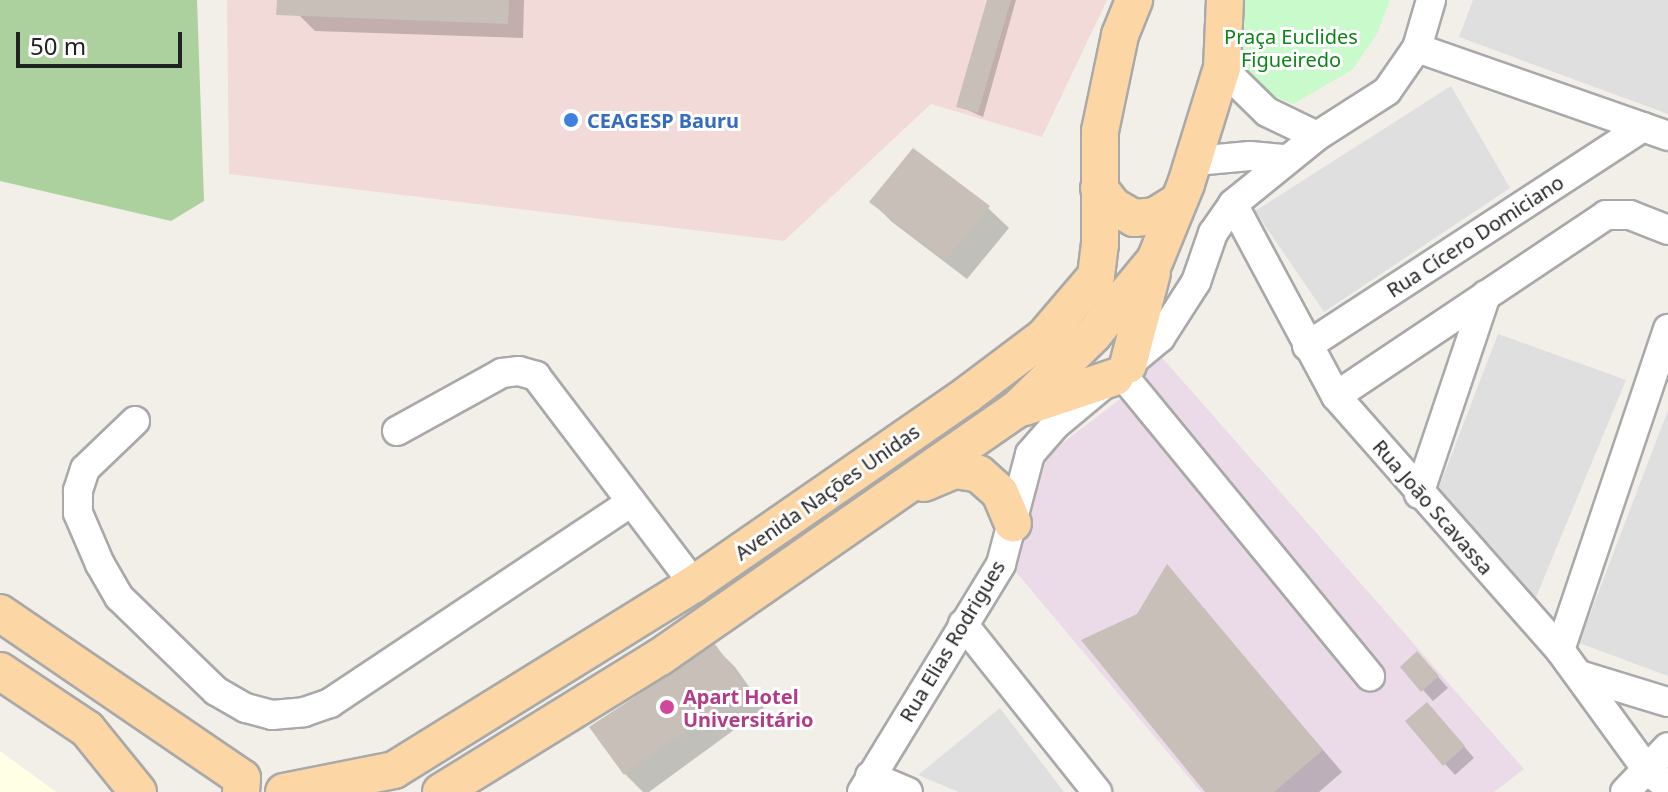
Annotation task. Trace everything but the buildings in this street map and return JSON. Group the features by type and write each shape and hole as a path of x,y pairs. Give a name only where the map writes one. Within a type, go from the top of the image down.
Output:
{"main road":[{"name":"Avenida Nações Unidas","path":"284,792 394,770 694,584 967,395 1044,337 1096,276 1099,148 1108,81 1120,35 1134,0"},
{"name":"Avenida Nações Unidas","path":"441,792 660,657 1016,410 1093,335 1155,260 1195,161 1224,52 1224,0"},
{"path":"1099,188 1113,206 1134,218 1155,216 1177,202"},
{"path":"1016,410 1121,371 1155,260"},
{"path":"896,493 955,470 979,474 1000,493 1013,523"},
{"path":"0,613 242,778 241,792"},
{"path":"0,671 87,729 138,792"}],"street":[{"name":"Rua Elias Rodrigues","path":"866,784 1001,564 1030,454 1054,426 1160,338 1196,282 1213,233 1233,204 1317,136 1387,91 1417,48 1431,0"},
{"path":"1417,48 1656,131"},
{"path":"1224,52 1267,112 1317,136"},
{"name":"Rua Cícero Domiciano","path":"1307,346 1656,131"},
{"path":"1195,161 1250,156 1286,159"},
{"name":"Rua João Scavassa","path":"1233,204 1336,396 1419,494 1560,650 1658,778"},
{"path":"1336,396 1606,215 1630,215 1668,230"},
{"path":"1419,494 1486,295"},
{"path":"1560,650 1668,329"},
{"path":"397,431 502,373 519,371 536,376 694,584"},
{"path":"1121,371 1370,676"},
{"path":"135,421 85,469 78,491 78,513 100,564 119,597 216,691 246,708 272,715 304,712 330,703 631,502"},
{"path":"963,624 1097,792"},
{"path":"1579,675 1668,702"},
{"path":"1625,792 1658,778 1668,747"},
{"path":"866,784 908,792"}],"shaded area":[{"name":"CEAGESP Bauru","path":"227,0 1107,0 1042,137 931,104 784,241 229,174"},
{"path":"1473,0 1668,0 1668,114 1459,37"},
{"path":"1451,86 1510,188 1324,312 1255,211"},
{"path":"1498,334 1626,380 1534,602 1438,490"},
{"path":"1158,353 1524,769 1494,792 1201,792 1011,566 1031,480 1048,454 1135,388"},
{"path":"1668,410 1668,676 1579,643"},
{"path":"1000,708 1064,792 959,792 918,775"},
{"path":"0,751 56,792 0,792"}],"green space":[{"path":"0,0 197,0 204,201 171,221 0,181"},
{"name":"Praça Euclides Figueiredo","path":"1239,0 1390,0 1377,34 1352,70 1293,104 1253,87 1238,50"}],"place":[{"name":"CEAGESP Bauru","path":"571,120"},
{"name":"Apart Hotel Universitário","path":"667,707"}]}
